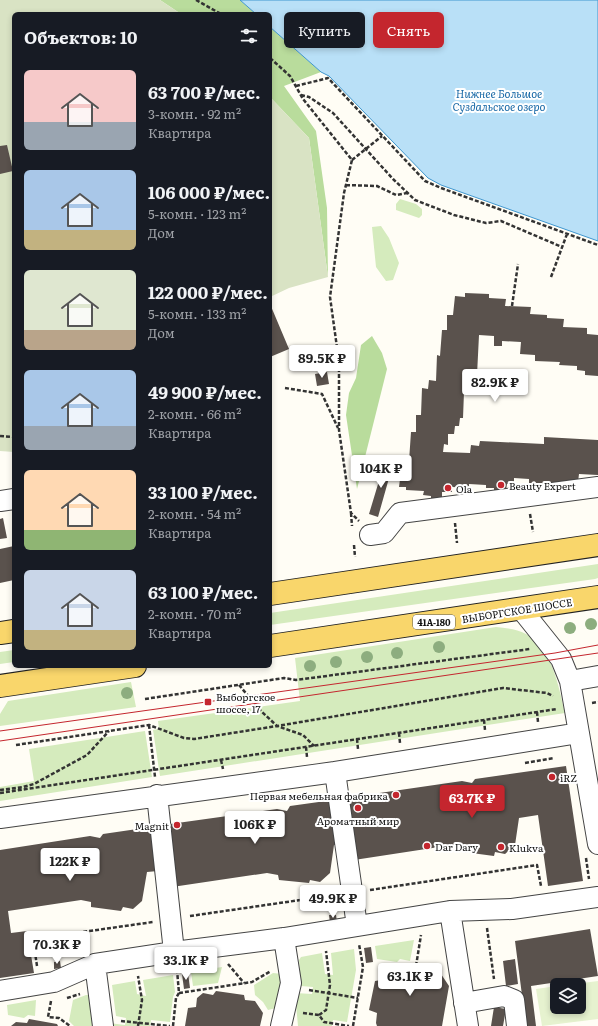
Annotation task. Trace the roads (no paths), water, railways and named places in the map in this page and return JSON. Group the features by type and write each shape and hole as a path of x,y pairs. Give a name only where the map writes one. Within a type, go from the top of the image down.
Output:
{"main road":[{"path":"272,594 598,545"},
{"name":"ВЫБОРГСКОЕ ШОССЕ","path":"272,646 521,610 598,597"},
{"path":"0,633 12,631"},
{"path":"2,688 123,668"}],"street":[{"path":"367,530 384,533 400,513 598,487"},
{"path":"0,501 12,499"},
{"path":"521,610 561,659 570,681 579,733 592,850"},
{"path":"570,681 598,676"},
{"path":"0,818 157,795 335,772 579,733"},
{"path":"335,772 352,893 355,935"},
{"path":"157,795 176,961"},
{"path":"0,991 54,982 95,964 176,961 284,938 355,935 450,911 512,909 594,891"},
{"path":"450,911 468,1026"},
{"path":"283,1018 291,984 284,938"},
{"path":"95,964 111,1023"},
{"path":"464,1003 504,996 514,1000 518,1026"}],"water":[{"name":"Нижнее Большое Суздальское озеро","path":"240,0 598,0 598,241 441,185 428,178 329,76 321,72 294,48 365,48 365,12 284,12 284,39 272,29 272,12 254,12"}],"tram line":[{"path":"0,731 555,653 598,645"},
{"path":"0,741 598,653"}],"place":[{"name":"Beauty Expert","path":"501,485"},
{"name":"Ola","path":"448,488"},
{"name":"Выборгское шоссе, 17","path":"208,702"},
{"name":"iRZ","path":"552,777"},
{"name":"Первая мебельная фабрика","path":"396,795"},
{"name":"Ароматный мир","path":"358,808"},
{"name":"Magnit","path":"177,825"},
{"name":"Dar Dary","path":"427,846"},
{"name":"Klukva","path":"501,847"}]}
